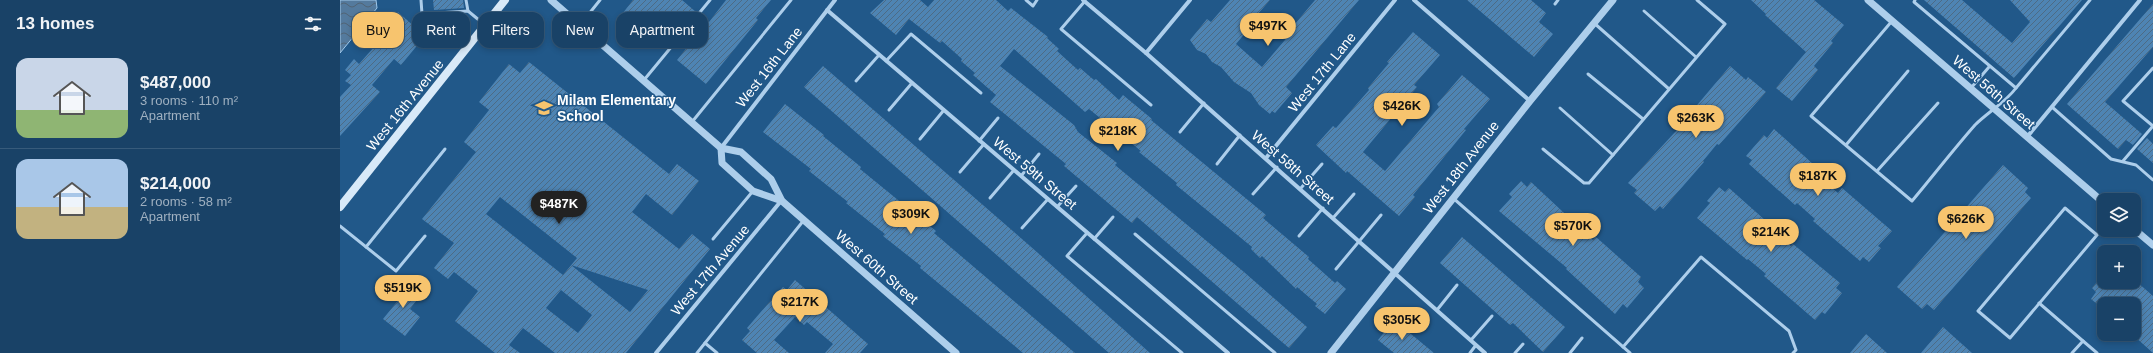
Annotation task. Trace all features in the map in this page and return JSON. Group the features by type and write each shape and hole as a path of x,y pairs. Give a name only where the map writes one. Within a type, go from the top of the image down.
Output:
{"main road":[{"name":"West 16th Avenue","path":"495,12 505,0"},
{"name":"West 16th Avenue","path":"340,207 478,34"}],"street":[{"path":"552,0 565,12"},
{"name":"West 16th Lane","path":"721,148 835,0"},
{"path":"1146,53 1190,0"},
{"name":"West 17th Lane","path":"1266,158 1395,0"},
{"path":"1414,0 1530,101"},
{"name":"West 18th Avenue","path":"1331,353 1530,101 1613,0"},
{"name":"West 56th Street","path":"1868,0 2097,197"},
{"path":"2027,137 2140,0"},
{"name":"West 58th Street","path":"1084,1 1301,188 1485,353"},
{"name":"West 59th Street","path":"827,10 1228,353"},
{"path":"607,48 721,148"},
{"name":"West 60th Street","path":"782,201 771,179 741,152 721,148 722,163 753,191 782,201 956,353"},
{"name":"West 17th Avenue","path":"656,353 782,201"},
{"path":"2141,235 2153,245"}],"lane":[{"path":"421,0 422,14 468,11"},
{"path":"466,0 468,11 478,19"},
{"path":"590,12 600,0"},
{"path":"644,80 710,0"},
{"path":"692,122 791,0"},
{"path":"1026,0 1033,6 1037,0"},
{"path":"1555,4 1558,0"},
{"path":"1542,149 1584,183 1589,183 1725,24 1697,0"},
{"path":"1915,0 1914,2 1989,67 2016,88"},
{"path":"1892,21 1811,116 1912,201 1975,126 1993,108 2010,96 2090,0"},
{"path":"1084,1 1061,29 1151,105"},
{"path":"1644,11 1696,57"},
{"path":"1594,23 1669,89"},
{"path":"886,61 911,34 981,93"},
{"path":"856,81 879,55"},
{"path":"1971,88 1989,67"},
{"path":"2123,161 2153,126 2123,101 2153,68"},
{"path":"1846,145 1908,71"},
{"path":"1588,74 1643,119"},
{"path":"889,110 912,83"},
{"path":"1180,132 1204,103"},
{"path":"1877,172 1938,103"},
{"path":"2052,107 2111,159 2136,165 2153,180"},
{"path":"1560,108 1613,155"},
{"path":"920,139 944,110"},
{"path":"979,140 998,118"},
{"path":"1217,164 1240,135"},
{"path":"960,172 984,144"},
{"path":"366,247 445,149"},
{"path":"1021,176 1039,154"},
{"path":"1301,188 1322,164"},
{"path":"1253,194 1277,167"},
{"path":"990,198 1014,170"},
{"path":"1057,207 1076,186"},
{"path":"713,239 753,191"},
{"path":"1334,218 1354,194"},
{"path":"1453,198 1630,353"},
{"path":"1022,228 1048,199"},
{"path":"1299,236 1323,208"},
{"path":"2065,208 2097,235 2010,338 1978,310 2065,208"},
{"path":"1336,269 1381,215"},
{"path":"1094,239 1114,217"},
{"path":"697,353 804,220"},
{"path":"340,226 396,271 425,236"},
{"path":"1087,233 1068,256 1182,353"},
{"path":"1135,234 1275,353"},
{"path":"1623,346 1701,257 1790,331 1796,350 1793,353"},
{"path":"1437,310 1457,285"},
{"path":"2039,303 2097,353"},
{"path":"1471,340 1492,316"},
{"path":"1570,353 1582,338"},
{"path":"2072,353 2083,341"},
{"path":"705,343 717,353"},
{"path":"1515,353 1523,344"},
{"path":"1470,353 1476,345"}],"water":[{"path":"340,0 376,0 377,8 374,12 352,12 352,38 340,53"}],"building":[{"path":"433,0 463,0 464,8 434,10"},
{"path":"633,0 682,0 696,12 624,12"},
{"path":"726,0 771,0 756,18 758,20 706,84 677,60 687,48 708,48 708,21 709,22"},
{"path":"884,0 920,0 928,7 934,0 996,0 1008,11 1011,8 1048,37 1047,38 1059,49 1057,51 1078,70 1080,68 1094,80 1096,79 1119,100 1123,95 1152,119 1151,120 1266,215 1263,218 1309,257 1308,259 1335,283 1337,281 1346,289 1325,314 1315,306 1317,304 1297,287 1296,289 1262,256 1260,258 1251,249 1252,247 1176,185 1177,183 1139,152 1141,151 1089,109 1085,112 1014,49 1000,66 1074,125 1078,132 1117,163 1115,165 1244,272 1307,327 1289,348 1137,217 1132,223 1064,166 1066,164 990,102 996,95 973,75 975,73 942,41 940,43 909,19 896,35 870,13"},
{"path":"1230,0 1270,0 1250,23 1252,25 1236,44 1262,67 1296,27 1294,25 1315,0 1359,0 1286,87 1292,93 1275,113 1272,111 1270,114 1259,105 1251,93 1234,82 1221,67 1212,62 1206,54 1197,50 1190,40 1207,19 1211,22"},
{"path":"1467,0 1531,0 1546,13 1539,22 1553,34 1534,57"},
{"path":"1751,0 1814,0 1844,25 1831,41 1833,43 1814,66 1818,70 1792,101 1776,88 1806,52 1765,15 1766,14"},
{"path":"1924,0 1962,0 2012,43 2030,22 2010,0 2082,0 2014,78"},
{"path":"2153,4 2153,47 2105,102 2142,134 2133,145 2126,140 2118,149 2067,104"},
{"path":"404,17 412,24 412,48 415,48 401,65 394,59 372,85 380,92 340,136 340,97 351,85 345,81 351,75 345,70 354,59 359,64 373,48 404,48"},
{"path":"1413,32 1440,55 1414,85 1417,87 1363,152 1385,171 1439,107 1437,104 1462,75 1490,99 1464,129 1466,130 1413,195 1415,197 1399,216 1347,171 1346,173 1316,145 1333,126 1336,128 1369,90 1368,88 1389,63 1387,62"},
{"path":"529,62 669,174 677,164 699,181 672,215 646,194 632,212 679,249 692,234 710,249 626,353 555,353 523,328 509,345 520,353 495,353 455,321 478,291 454,272 448,279 434,268 454,243 422,219 476,152 464,142 489,110 479,102 509,64 520,73","holes":["500,197 577,258 563,275 486,214","571,265 648,290 630,312","561,290 592,315 578,333 546,308"]},
{"path":"823,66 1038,253 1150,353 1109,353 804,87"},
{"path":"1730,66 1746,80 1748,77 1766,92 1719,145 1717,144 1703,161 1704,162 1663,209 1660,206 1655,211 1634,193 1637,190 1628,183 1688,118 1687,117"},
{"path":"785,104 861,167 860,169 936,231 934,233 1075,353 1023,353 920,268 921,266 883,236 885,234 809,171 811,169 763,132"},
{"path":"1774,129 1823,173 1819,177 1838,193 1842,188 1892,231 1878,246 1881,248 1869,262 1863,257 1860,261 1813,221 1815,219 1797,203 1795,205 1749,164 1752,160 1746,156 1764,135 1767,138"},
{"path":"2147,138 2153,144 2153,163 2137,149"},
{"path":"2003,165 2028,188 2025,192 2031,198 1934,310 1927,304 1922,309 1897,287"},
{"path":"1521,181 1527,187 1531,182 1593,240 1596,237 1641,277 1638,282 1644,288 1627,308 1623,304 1615,314 1566,269 1567,268 1499,211 1512,197 1509,194"},
{"path":"1719,187 1725,192 1729,188 1775,229 1773,231 1791,246 1793,244 1840,283 1836,288 1842,293 1825,314 1822,312 1815,320 1764,276 1766,274 1697,218 1710,203 1707,201"},
{"path":"1462,237 1565,327 1543,352 1513,323 1510,325 1440,263"},
{"path":"401,280 420,296 410,309 420,317 405,336 383,319 400,298 392,291"},
{"path":"795,280 868,344 860,353 825,353 833,344 807,322 804,325 795,317 774,340 789,353 757,353 742,340 750,331 747,328 766,306 783,287 787,290"},
{"path":"2097,282 2097,289 2141,289 2141,286 2153,296 2153,353 2140,341 2141,341 2141,297 2097,297 2097,304 2091,299 2096,292 2092,288"},
{"path":"1394,320 1434,353 1394,353 1378,340"},
{"path":"1943,327 1972,353 1921,353"},
{"path":"1866,334 1887,353 1850,353"}],"place":[{"name":"Milam Elementary School","path":"544,108"}]}
